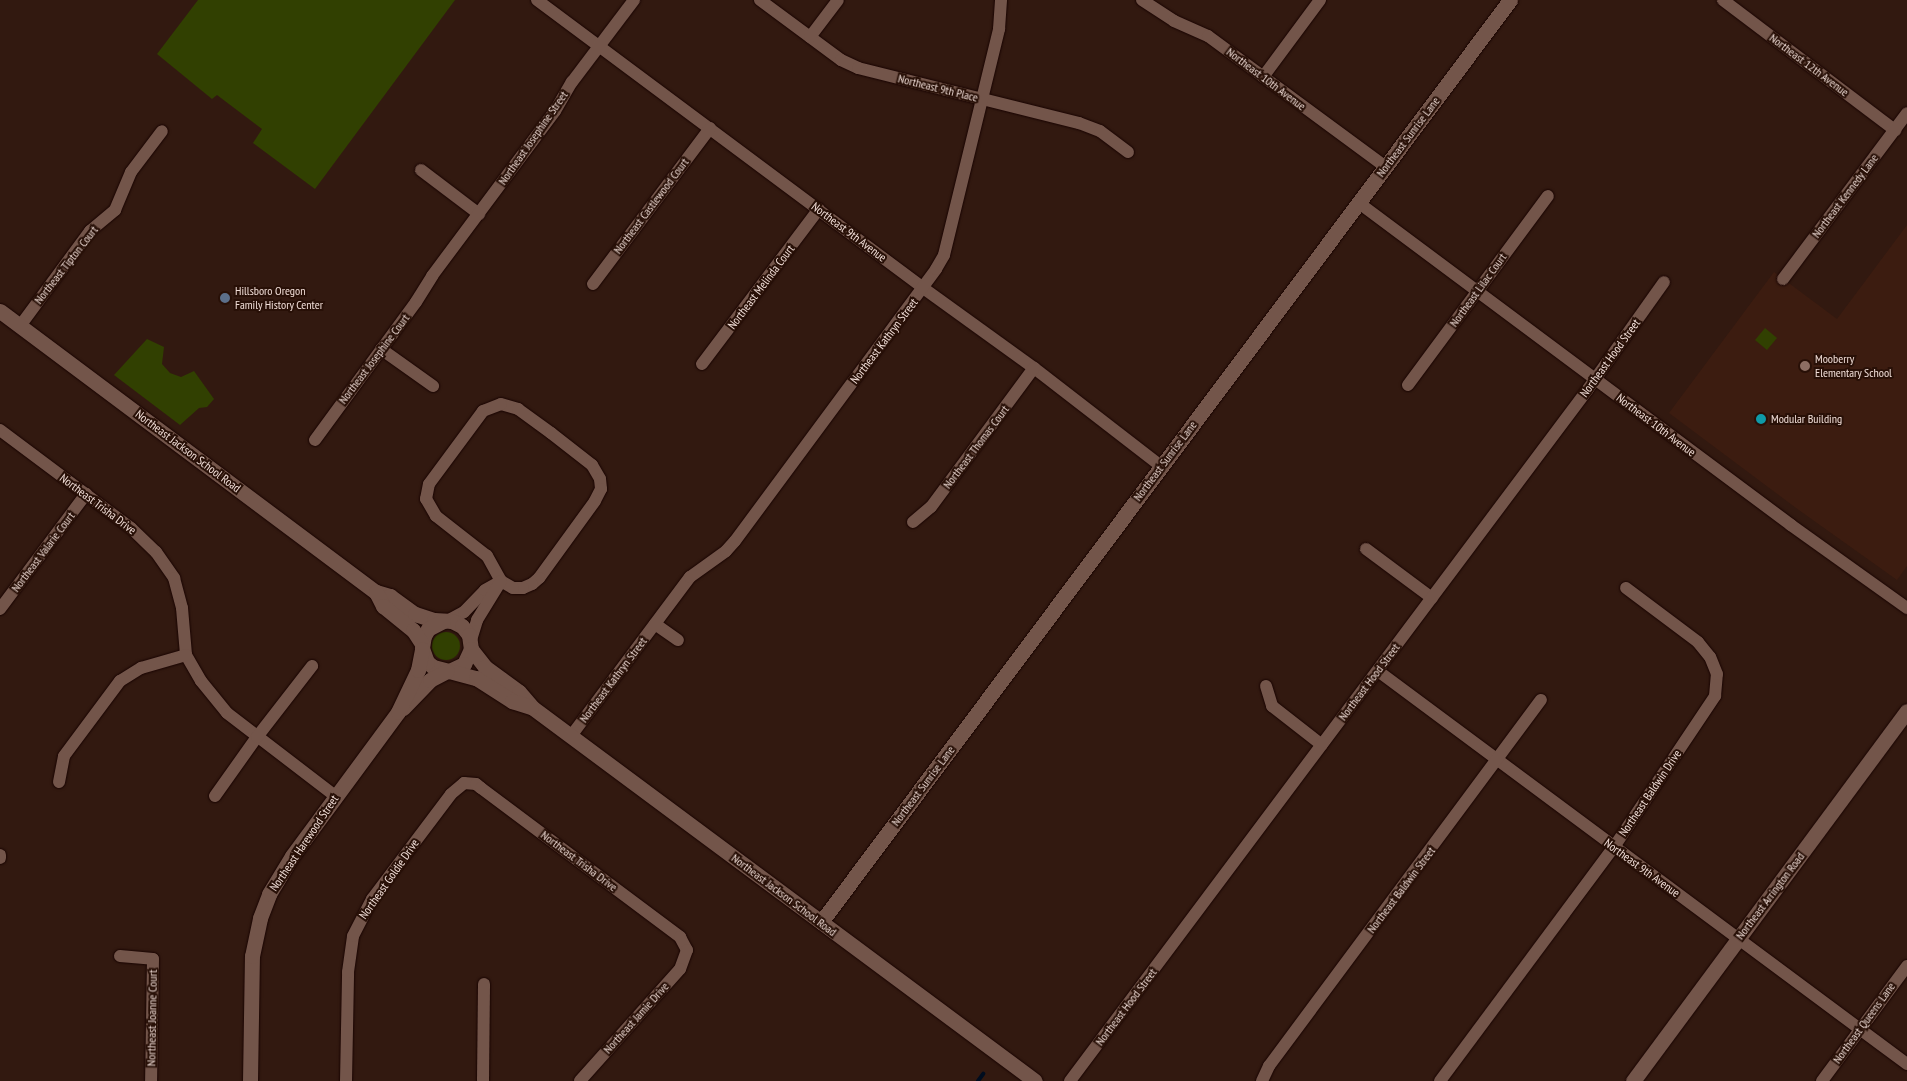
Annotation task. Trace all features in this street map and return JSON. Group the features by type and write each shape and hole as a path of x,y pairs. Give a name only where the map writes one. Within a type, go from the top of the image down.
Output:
{"street":[{"name":"Northeast 9th Avenue","path":"537,0 923,288 1034,368 1161,466"},
{"name":"Northeast Josephine Street","path":"432,276 634,0"},
{"name":"Northeast 9th Place","path":"760,0 841,60 858,68 1079,123 1100,131 1128,152"},
{"path":"810,37 838,0"},
{"name":"Northeast Kathryn Street","path":"571,736 696,572 718,558 735,541 923,288 944,256 999,29 1001,0"},
{"name":"Northeast 10th Avenue","path":"1142,0 1174,21 1208,36 1386,166"},
{"path":"1263,77 1320,0"},
{"name":"Northeast Sunrise Lane","path":"821,922 1510,0"},
{"name":"Northeast 12th Avenue","path":"1722,0 1894,130"},
{"name":"Northeast Kennedy Lane","path":"1783,279 1907,113"},
{"name":"Northeast Castlewood Court","path":"593,284 710,128"},
{"name":"Northeast Tipton Court","path":"20,326 90,231 115,210 131,172 162,131"},
{"path":"421,170 479,214"},
{"name":"Northeast Lilac Court","path":"1408,385 1548,196"},
{"name":"Northeast 10th Avenue","path":"1359,203 1791,525 1907,608"},
{"name":"Northeast Melinda Court","path":"702,364 819,209"},
{"name":"Northeast Josephine Court","path":"315,440 416,302 432,276"},
{"name":"Northeast Hood Street","path":"1070,1081 1595,379 1664,282"},
{"name":"Northeast Jackson School Road","path":"0,311 376,592 390,596 415,614 445,621"},
{"path":"382,349 433,386"},
{"name":"Northeast Thomas Court","path":"913,522 931,507 1034,368"},
{"path":"501,404 518,409 592,465 600,476 601,489 585,516 532,584 513,588 501,581 487,556 436,516 426,499 426,492 429,484 483,411 501,404"},
{"name":"Northeast Trisha Drive","path":"0,430 131,528 156,552 174,578 182,608 186,655 201,681 227,713 336,796"},
{"name":"Northeast Valarie Court","path":"0,609 86,494"},
{"path":"1366,549 1432,598"},
{"path":"501,581 477,620 464,664 448,671 440,670 427,662 422,646 428,629 464,612 485,590 501,581"},
{"name":"Northeast Baldwin Drive","path":"1440,1081 1614,847 1715,696 1717,674 1710,657 1698,642 1626,588"},
{"name":"Northeast Jackson School Road","path":"376,592 383,606 413,630 422,646"},
{"path":"445,621 462,626 471,645"},
{"path":"655,624 678,640"},
{"name":"Northeast Jackson School Road","path":"471,645 485,667 519,692 533,708 1035,1081"},
{"name":"Northeast Harewood Street","path":"398,712 418,670 422,646"},
{"path":"59,782 64,756 120,681 141,668 186,655"},
{"path":"215,796 257,737 312,666"},
{"name":"Northeast 9th Avenue","path":"1378,670 1907,1064"},
{"name":"Northeast Jackson School Road","path":"448,671 476,678 512,700 533,708"},
{"name":"Northeast Harewood Street","path":"250,1081 251,967 260,918 269,894 284,869 398,712 430,680 448,671"},
{"path":"1266,686 1272,706 1322,745"},
{"name":"Northeast Baldwin Street","path":"1262,1081 1275,1058 1498,761 1541,700"},
{"name":"Northeast Arrington Road","path":"1632,1081 1907,711"},
{"name":"Northeast Trisha Drive","path":"464,783 476,784 680,937 687,950"},
{"name":"Northeast Goldie Drive","path":"346,1081 348,972 352,936 372,899 451,794 464,783"},
{"name":"Northeast Jamie Drive","path":"580,1081 680,969 687,950"},
{"name":"Northeast Joanne Court","path":"120,956 153,959 151,1081"},
{"name":"Northeast Queens Lane","path":"1822,1081 1907,966"},
{"path":"483,1081 484,984"}],"shaded area":[{"name":"Mooberry Elementary School","path":"1907,225 1907,566 1897,580 1796,508 1669,413 1774,272 1837,319"}],"green space":[{"path":"198,0 455,0 315,189 253,143 262,129 217,95 212,99 157,54"},
{"path":"1765,328 1777,338 1767,350 1755,340"},
{"path":"147,339 164,347 162,364 170,373 181,377 194,371 214,399 207,407 199,408 180,425 114,375"},
{"path":"446,632 456,636 460,646 456,656 446,660 436,656 432,646 436,636"}],"waterway":[{"path":"978,1081 983,1074"}],"place":[{"name":"Hillsboro Oregon Family History Center","path":"225,298"},
{"name":"Mooberry Elementary School","path":"1805,366"},
{"name":"Modular Building","path":"1761,419"}]}
